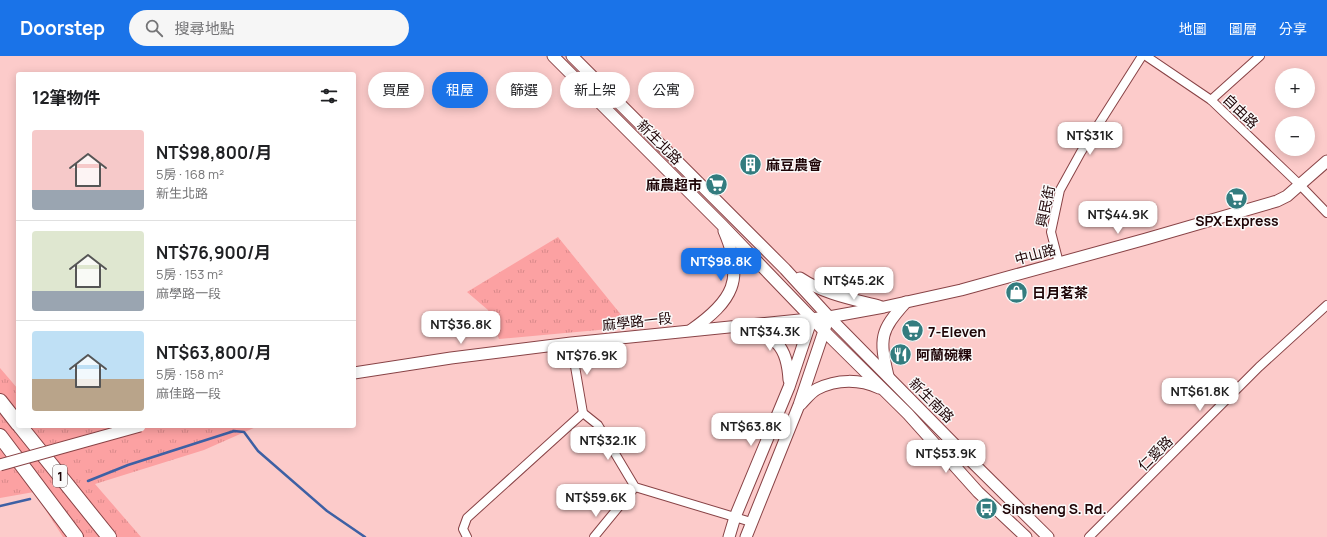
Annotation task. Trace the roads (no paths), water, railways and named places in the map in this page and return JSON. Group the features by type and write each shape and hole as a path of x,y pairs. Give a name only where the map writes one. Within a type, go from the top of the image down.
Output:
{"highway":[{"name":"1","path":"0,401 16,421"},
{"name":"1","path":"21,428 105,532"},
{"name":"1","path":"0,436 76,537"},
{"path":"105,532 113,537"}],"main road":[{"name":"新生北路","path":"553,56 722,225 812,318"},
{"name":"新生北路","path":"572,56 785,268 829,317"},
{"name":"中山路","path":"829,317 884,307 961,290 1277,201 1287,196 1327,161"},
{"path":"691,330 709,318 724,301 734,283 735,268 732,248 722,225"},
{"path":"785,268 812,286 824,291 884,307"},
{"path":"888,377 884,360 883,336 888,323 906,302"},
{"path":"746,537 799,405 829,317"},
{"name":"麻學路一段","path":"356,372 571,343 829,317"},
{"name":"新生南路","path":"829,317 1048,537"},
{"path":"729,537 735,517 789,386 812,318"},
{"name":"新生南路","path":"812,318 908,414 978,492 1026,537"},
{"path":"740,326 762,333 772,338 779,344 788,367 789,386"},
{"path":"799,405 816,389 833,383 847,381 868,383 885,391"},
{"path":"0,465 133,428"}],"street":[{"name":"興民街","path":"1060,263 1051,232 1060,190 1081,152 1142,56"},
{"name":"自由路","path":"1146,56 1211,100 1300,185 1327,213"},
{"path":"1211,100 1260,56"},
{"name":"仁愛路","path":"1088,537 1259,367 1327,305"},
{"path":"571,343 583,413 598,425 635,487 751,522"},
{"path":"467,537 463,529 467,518 583,413"},
{"path":"594,537 635,487"}],"waterway":[{"path":"88,481 128,465 234,431 244,432 258,451 327,511 365,537"},
{"path":"0,506 30,499"}],"place":[{"name":"麻豆農會","path":"751,164"},
{"name":"麻農超市","path":"717,184"},
{"name":"SPX Express","path":"1237,198"},
{"name":"日月茗茶","path":"1017,292"},
{"name":"7-Eleven","path":"912,331"},
{"name":"阿蘭碗粿","path":"901,354"},
{"name":"Sinsheng S. Rd.","path":"986,508"}]}
